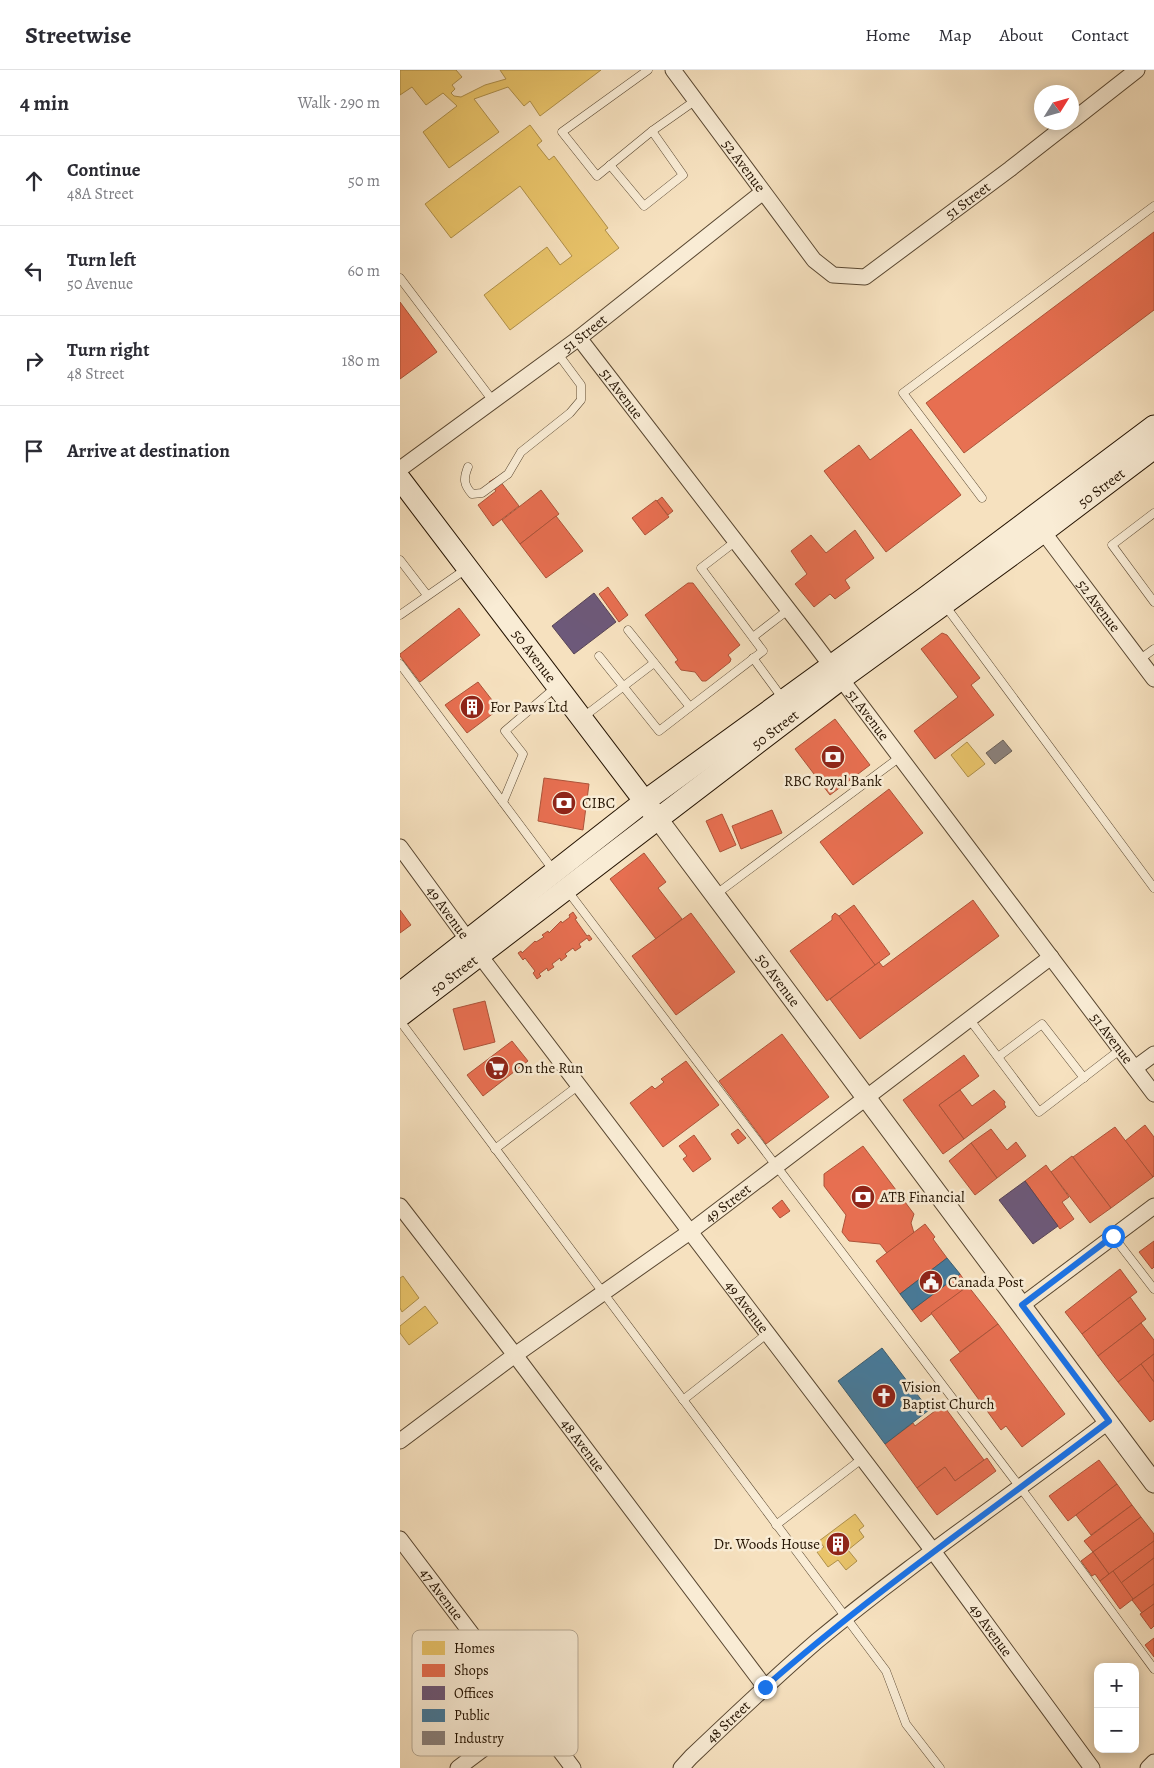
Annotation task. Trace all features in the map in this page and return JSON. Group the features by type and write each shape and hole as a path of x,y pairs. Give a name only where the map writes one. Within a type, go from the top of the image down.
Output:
{"main road":[{"name":"50 Street","path":"400,1016 554,871 645,801 783,700 836,672 944,604 1154,426"},
{"name":"50 Street","path":"400,993 566,890 658,819 926,597 1154,448"},
{"name":"50 Avenue","path":"400,479 658,819"}],"street":[{"name":"52 Avenue","path":"673,70 814,260 832,275 865,277"},
{"name":"51 Street","path":"1079,116 1137,70"},
{"name":"51 Street","path":"865,277 1061,130"},
{"name":"51 Street","path":"400,469 579,338 763,192"},
{"name":"51 Avenue","path":"579,338 836,672 1154,1094"},
{"name":"52 Avenue","path":"1037,524 1154,680"},
{"name":"50 Avenue","path":"658,819 1154,1483"},
{"name":"49 Avenue","path":"400,847 474,948 933,1551 1092,1768"},
{"name":"49 Street","path":"400,1441 515,1355 691,1231 1051,958"},
{"path":"1135,1068 1154,1054"},
{"name":"48 Avenue","path":"400,1206 515,1355 765,1687"},
{"path":"1022,1305 1154,1206"},
{"name":"48 Street","path":"682,1768 691,1757 765,1687 818,1640 933,1551 1021,1488 1109,1421"},
{"name":"47 Avenue","path":"400,1539 469,1630"},
{"path":"458,1768 474,1756"},
{"name":"47 Avenue","path":"564,1756 573,1768"},
{"path":"1148,1768 1154,1762"}],"lane":[{"path":"648,70 562,132 597,176 652,131 696,100"},
{"path":"610,165 644,206 683,175 652,131"},
{"path":"982,498 902,393 1154,206"},
{"path":"400,278 492,401"},
{"path":"468,467 464,476 464,485 472,494 482,493 508,474 521,452 570,412 581,400 581,384 558,354"},
{"path":"1154,513 1112,545 1154,602"},
{"path":"599,656 660,731 763,651 701,568 736,541"},
{"path":"400,560 428,595"},
{"path":"400,615 468,568"},
{"path":"944,604 1154,888"},
{"path":"753,637 788,610"},
{"path":"628,630 690,707"},
{"path":"1139,660 1154,649"},
{"path":"753,658 783,700"},
{"path":"582,718 654,663"},
{"path":"400,664 554,871"},
{"path":"503,802 523,754 505,731 558,686"},
{"path":"715,895 900,757"},
{"path":"566,890 1021,1488 1154,1669"},
{"path":"970,1020 1039,1112 1121,1050"},
{"path":"400,1021 886,1671 906,1724 940,1768"},
{"path":"998,1057 1042,1024 1084,1078"},
{"path":"495,1149 579,1085"},
{"path":"1113,1236 1154,1289"},
{"path":"683,1400 768,1333"},
{"path":"776,1525 863,1458"}],"building: Homes":[{"path":"400,70 456,70 462,77 452,85 455,89 451,93 454,96 461,97 485,85 506,79 500,70 601,70 540,116 530,101 524,106 508,87 474,99 499,132 449,168 423,132 457,106 443,93 426,105 412,87 400,95"},
{"path":"530,125 542,141 537,145 549,160 554,156 608,228 605,230 619,248 510,330 484,295 547,247 560,265 572,256 520,186 451,238 425,204"},
{"path":"967,742 985,764 968,777 951,755"},
{"path":"403,1276 419,1298 402,1312 400,1308 400,1278"},
{"path":"425,1306 438,1323 409,1345 400,1333 400,1326"},
{"name":"Dr. Woods House","path":"855,1514 864,1526 859,1530 864,1537 848,1550 857,1561 846,1570 838,1560 828,1567 817,1552 824,1547 819,1541"}],"building: Shops":[{"path":"1154,232 1154,310 964,453 926,403"},
{"path":"400,302 437,352 400,379"},
{"path":"911,429 961,495 886,552 824,471 859,445 870,460"},
{"path":"497,477 519,506 493,526 478,505 496,491 489,482"},
{"path":"541,490 559,514 520,544 502,520"},
{"path":"662,497 673,511 668,515 657,501"},
{"path":"656,500 669,517 645,535 632,518"},
{"path":"556,516 583,551 546,578 520,544"},
{"path":"855,530 874,558 845,580 850,588 835,599 830,594 814,607 795,584 807,574 791,551 811,535 826,553"},
{"path":"688,583 693,583 740,645 728,655 731,659 730,662 706,681 702,681 695,672 681,670 675,662 678,660 645,615"},
{"path":"608,587 628,615 619,622 599,594"},
{"path":"459,608 480,635 420,682 400,654"},
{"path":"942,633 947,635 980,678 971,685 994,715 935,759 914,731 958,697 921,649"},
{"name":"For Paws Ltd","path":"478,682 499,709 467,733 445,705"},
{"name":"RBC Royal Bank","path":"835,719 870,765 830,795 795,749"},
{"name":"CIBC","path":"544,778 589,784 583,830 538,821"},
{"path":"889,789 923,833 853,885 820,842"},
{"path":"772,810 782,833 741,849 732,826"},
{"path":"722,814 736,845 720,852 706,821"},
{"path":"644,853 666,882 658,888 682,919 656,939 610,879"},
{"path":"973,900 999,936 860,1039 830,999 879,962 883,967"},
{"path":"854,905 890,954 875,965 839,916"},
{"path":"400,910 411,925 400,933"},
{"path":"573,912 577,918 575,919 587,936 589,935 592,939 589,941 587,938 579,944 581,947 575,951 573,948 565,954 567,956 561,961 560,958 552,964 554,967 548,971 547,968 539,974 541,976 537,979 533,973 535,971 525,958 523,960 518,953 521,951 522,953 535,941 544,937 542,935 548,931 549,933 561,921 562,923 570,917 569,915"},
{"path":"691,913 735,972 676,1015 632,956"},
{"path":"835,913 875,965 827,1001 790,951 832,920 832,916"},
{"path":"485,1001 495,1042 464,1050 453,1009"},
{"path":"782,1034 829,1097 766,1144 719,1081"},
{"name":"On the Run","path":"512,1041 528,1061 483,1096 467,1075"},
{"path":"964,1055 979,1076 939,1105 964,1139 943,1154 903,1100"},
{"path":"686,1061 719,1105 663,1147 630,1103 652,1086 655,1089 664,1082 661,1079"},
{"path":"960,1090 972,1106 994,1090 1005,1102 1006,1107 964,1139 939,1105"},
{"path":"1145,1125 1154,1137 1153,1177 1125,1141"},
{"path":"1115,1127 1153,1177 1111,1208 1073,1157"},
{"path":"738,1129 746,1138 738,1144 731,1134"},
{"path":"991,1129 1007,1150 1016,1142 1026,1156 997,1178 971,1143"},
{"path":"694,1135 711,1159 693,1172 683,1159 687,1156 679,1146"},
{"path":"971,1143 997,1178 975,1195 949,1161"},
{"path":"863,1146 914,1214 911,1223 914,1233 887,1253 880,1244 849,1241 842,1232 846,1215 824,1186 824,1174"},
{"path":"1072,1156 1111,1208 1090,1223 1051,1172"},
{"path":"1046,1165 1069,1197 1062,1202 1074,1219 1060,1229 1025,1181"},
{"path":"782,1200 790,1211 780,1218 772,1208"},
{"path":"925,1224 947,1258 900,1294 876,1261"},
{"path":"1154,1241 1154,1267 1152,1269 1139,1252"},
{"path":"1120,1269 1137,1292 1082,1334 1065,1312"},
{"path":"960,1274 968,1286 921,1322 912,1310"},
{"path":"968,1286 998,1324 960,1352 931,1313"},
{"path":"1130,1297 1146,1319 1098,1356 1082,1334"},
{"path":"1141,1323 1154,1340 1154,1354 1118,1382 1098,1356"},
{"path":"998,1324 1065,1414 1022,1447 1006,1426 1001,1430 950,1360"},
{"path":"1154,1354 1154,1382 1141,1364"},
{"path":"1141,1364 1154,1382 1154,1419 1150,1422 1118,1382"},
{"path":"943,1405 984,1460 955,1481 945,1467 917,1488 885,1444 913,1423 915,1426"},
{"path":"987,1458 996,1471 937,1515 917,1488 945,1467 955,1481"},
{"path":"1099,1460 1117,1484 1068,1521 1049,1496"},
{"path":"1117,1484 1132,1505 1091,1535 1076,1515"},
{"path":"1132,1505 1141,1517 1093,1552 1084,1541"},
{"path":"1141,1517 1154,1534 1154,1541 1109,1574 1093,1552"},
{"path":"1154,1541 1154,1558 1121,1583 1113,1571"},
{"path":"1093,1552 1109,1574 1100,1581 1095,1574 1092,1576 1081,1561"},
{"path":"1154,1558 1154,1584 1133,1599 1121,1583"},
{"path":"1113,1571 1133,1599 1120,1609 1100,1581"},
{"path":"1154,1584 1154,1604 1142,1613 1132,1600"},
{"path":"1154,1604 1154,1626 1151,1629 1140,1614"},
{"path":"1154,1638 1154,1657 1145,1645"}],"building: Offices":[{"path":"594,593 616,622 574,654 552,626"},
{"path":"1025,1181 1058,1226 1033,1244 999,1200"}],"building: Public":[{"path":"947,1258 960,1274 912,1310 900,1294"},
{"name":"Vision Baptist Church","path":"882,1348 929,1410 885,1444 838,1381"}],"building: Industry":[{"path":"1003,740 1012,751 995,764 986,753"}],"place":[{"name":"For Paws Ltd","path":"472,707"},
{"name":"RBC Royal Bank","path":"833,757"},
{"name":"CIBC","path":"564,803"},
{"name":"On the Run","path":"497,1068"},
{"name":"ATB Financial","path":"863,1197"},
{"name":"Canada Post","path":"931,1282"},
{"name":"Vision Baptist Church","path":"884,1396"},
{"name":"Dr. Woods House","path":"838,1544"}],"route":[{"path":"765,1687 818,1640 933,1551 1021,1488 1109,1421 1022,1305 1113,1236"}]}
